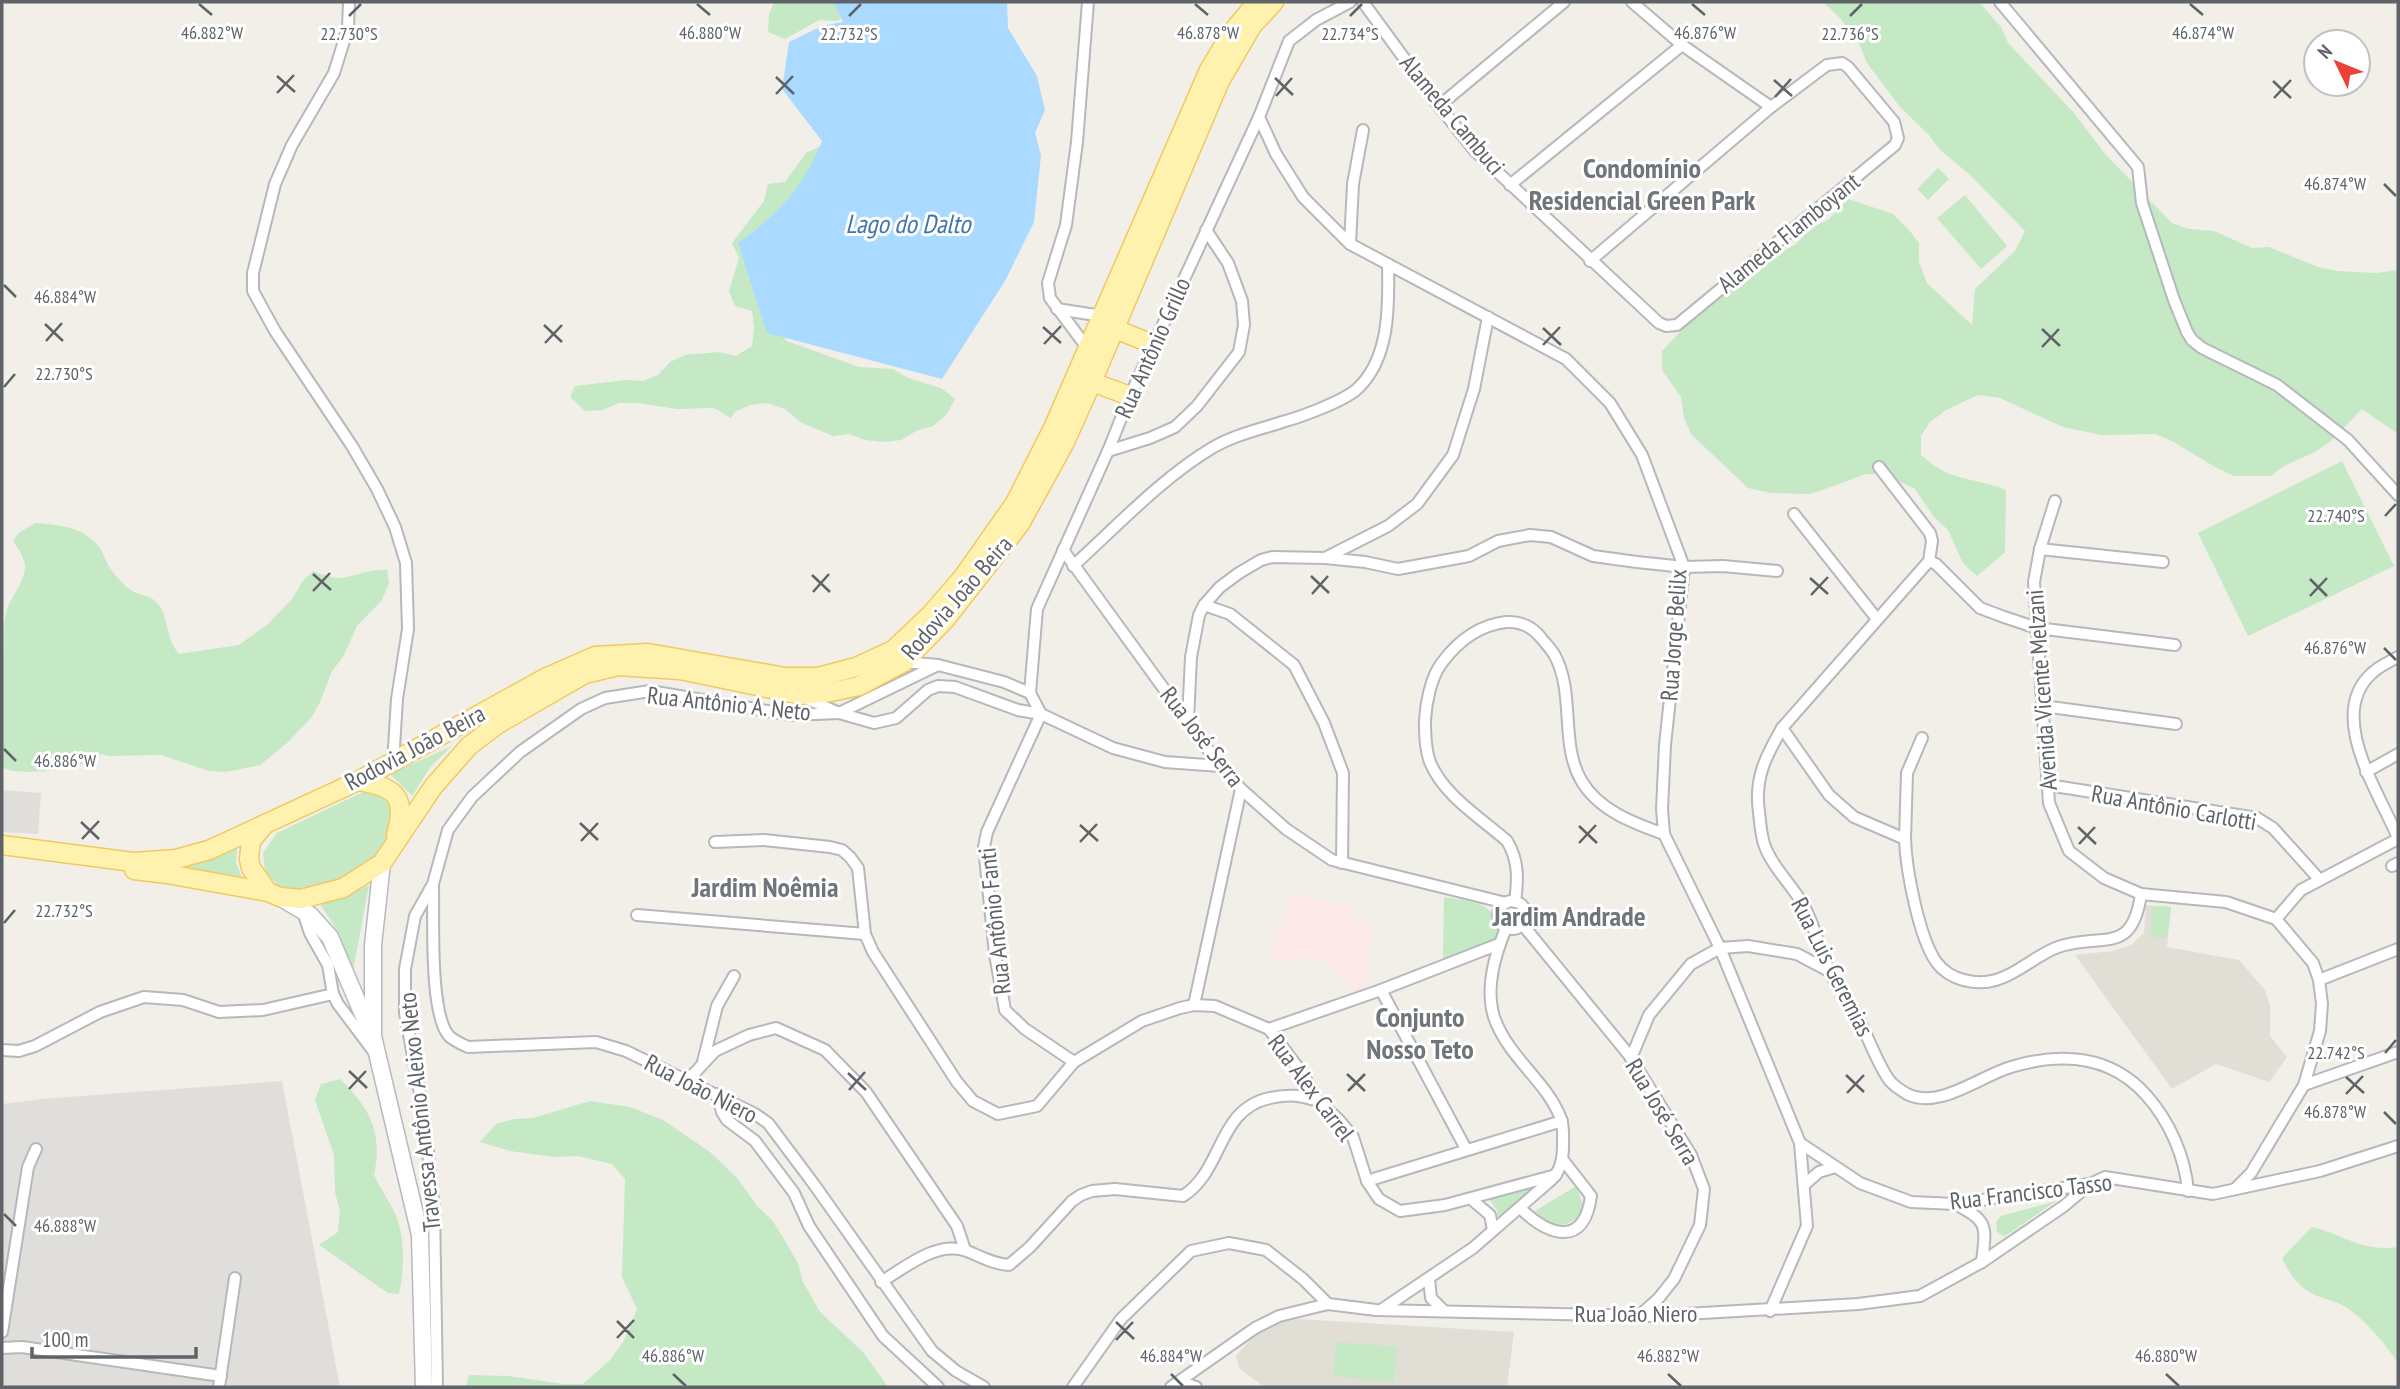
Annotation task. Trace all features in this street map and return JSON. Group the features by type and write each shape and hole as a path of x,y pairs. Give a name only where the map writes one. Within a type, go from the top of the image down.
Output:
{"main road":[{"name":"Rodovia João Beira","path":"2,858 167,874 301,899 343,888 382,863 433,787 469,746 498,724 585,674 618,666 680,670 801,695 831,692 859,685 905,662 945,620 1020,524 1063,444 1092,382 1108,323 1209,70 1232,32 1257,2"},
{"name":"Rodovia João Beira","path":"2,845 133,862 176,859 209,850 358,781 547,677 595,656 648,653 785,677 818,677 856,667 894,650 931,614 963,577 1015,503 1053,428 1088,349 1108,323 1220,81 1252,26 1275,2"},
{"path":"1108,323 1155,345"},
{"path":"1092,382 1130,396"},
{"path":"358,781 383,785 393,792 400,804 400,820 393,845"},
{"path":"267,822 251,842 251,869 274,895 302,909 330,937 373,1036"},
{"path":"382,863 373,945 373,1036 421,1235 424,1387"}],"street":[{"path":"349,2 348,28 334,73 292,145 275,184 253,273 253,291 275,331 352,446 377,489 395,527 406,563 408,629 397,699 393,763"},
{"path":"1088,2 1077,142 1066,225 1048,283 1050,298 1088,349"},
{"name":"Rua Antônio Grillo","path":"1030,693 1037,609 1130,396 1259,117 1289,41 1316,20 1350,2"},
{"name":"Alameda Cambuci","path":"1363,2 1476,152 1659,323 1666,326 1676,325"},
{"path":"1439,106 1564,2"},
{"path":"1590,261 1771,107 1682,45 1632,2"},
{"path":"2000,2 2138,167 2142,203 2174,300 2192,341 2277,385 2348,440 2398,495"},
{"path":"1510,185 1682,45"},
{"name":"Alameda Flamboyant","path":"1676,325 1895,145 1898,138 1894,122 1842,62 1828,65 1771,107"},
{"name":"Rua Jorge Belilx","path":"1259,117 1276,154 1303,197 1350,244 1566,359 1611,403 1642,455 1684,567 1665,745 1662,809 1664,834 1720,948 1800,1143 1806,1232 1770,1311"},
{"path":"1350,244 1352,191 1363,130"},
{"path":"1108,451 1150,438 1175,426 1198,406 1239,352 1244,325 1242,301 1228,263 1206,230"},
{"path":"1073,566 1190,461 1226,439 1300,417 1354,391 1373,370 1384,340 1389,299 1388,264"},
{"path":"1057,309 1108,323"},
{"path":"1325,558 1388,526 1417,504 1453,455 1474,389 1488,317"},
{"path":"1879,467 1930,533 1932,541 1929,561 1936,564 1980,608 2037,628 2175,645"},
{"name":"Avenida Vicente Melzani","path":"2055,501 2040,549 2034,582 2049,803 2069,851 2104,877 2141,894 2226,902 2276,919"},
{"path":"1794,514 1877,619"},
{"path":"1188,720 1191,657 1199,615 1204,605 1220,587 1239,573 1272,557 1325,558 1398,569 1469,556 1498,541 1530,535 1551,537 1593,556 1684,567 1723,566 1777,571"},
{"path":"2040,549 2163,562"},
{"name":"Rua José Serra","path":"1063,550 1220,765 1241,789 1286,829 1332,860 1510,902"},
{"name":"Rua Luis Geremias","path":"1929,561 1782,728 1760,772 1758,810 1764,844 1802,904 1817,933 1829,971 1855,1012 1890,1081 1906,1093 1919,1098 1937,1098 2011,1067 2042,1060 2082,1059 2112,1068 2135,1083 2158,1108 2168,1125 2187,1175 2188,1191"},
{"path":"1204,605 1230,614 1294,665 1324,723 1343,773 1342,863"},
{"path":"1510,902 1525,911 1522,925 1514,929 1506,928 1498,918 1499,909 1510,902 1518,865 1514,852 1507,841 1445,786 1430,762 1425,735 1426,704 1440,666 1460,642 1490,625 1510,622 1528,625 1537,632 1556,657 1564,690 1571,755 1580,780 1595,799 1628,821 1664,834"},
{"path":"2235,1189 2251,1173 2304,1086 2320,1031 2322,1004 2319,980 2313,963 2276,919 2301,890 2398,839 2366,772 2354,726 2355,700 2369,675 2398,657"},
{"path":"905,662 938,665 1004,682 1030,693 1041,714"},
{"name":"Rua Antônio A. Neto","path":"433,884 448,830 472,797 520,752 581,709 605,698 650,691 791,715 839,713 938,665"},
{"path":"801,695 839,713 874,723 895,718 928,690 938,686 955,687 1018,710 1041,714 1112,748 1165,762 1220,765"},
{"path":"2043,706 2176,724"},
{"name":"Rua Antônio Fanti","path":"1041,714 987,832 984,847 995,954 1005,1010 1019,1024 1074,1062"},
{"path":"1782,728 1829,795 1854,817 1905,839"},
{"path":"1922,738 1907,773 1906,865 1919,920 1937,963 1945,970 1957,978 1973,982 1997,980 2057,947 2110,940 2133,926 2141,894"},
{"path":"2366,772 2398,754"},
{"name":"Rua Antônio Carlotti","path":"2048,785 2257,818 2273,828 2319,879"},
{"path":"1194,1005 1241,789"},
{"path":"637,915 865,934 858,868 842,850 764,840 715,842"},
{"name":"Rua João Niero","path":"433,884 439,1016 450,1037 468,1047 596,1042 626,1051 688,1080 768,1123 932,1351 956,1371 984,1387"},
{"name":"Travessa Antônio Aleixo Neto","path":"433,884 415,916 405,970 405,1002 424,1115 434,1209 438,1387"},
{"path":"302,909 310,933 328,965 333,994 338,1004 376,1055"},
{"name":"Rua José Serra","path":"1522,925 1631,1058 1692,1155 1704,1189 1700,1225 1674,1279 1658,1299 1639,1316"},
{"path":"1381,1310 1473,1248 1556,1175 1563,1160 1562,1121 1551,1101 1505,1042 1493,1014 1490,983 1499,944 1506,928"},
{"name":"Rua Alex Carrel","path":"865,934 873,952 957,1082 973,1101 998,1114 1037,1106 1074,1062 1142,1021 1194,1005 1222,1009 1275,1035 1303,1073 1318,1101 1353,1137 1367,1181 1379,1199 1400,1211 1471,1199 1556,1175"},
{"path":"1269,1030 1499,944"},
{"path":"1631,1058 1649,1015 1691,964 1720,948 1748,947 1797,954 1829,971"},
{"path":"2319,980 2398,949"},
{"path":"702,1065 717,1006 734,976"},
{"path":"1381,990 1466,1149"},
{"path":"2,1050 19,1051 35,1046 100,1012 144,997 183,1000 219,1012 263,1010 333,994"},
{"path":"688,1080 715,1051 749,1035 776,1028 825,1050 866,1092 957,1226 965,1250"},
{"path":"2304,1086 2398,1052"},
{"path":"717,1094 727,1120 755,1141 787,1184 803,1209 809,1226 883,1336 938,1387"},
{"path":"881,1282 932,1252 951,1247 965,1250 999,1265 1009,1265 1030,1247 1072,1201 1093,1191 1115,1189 1183,1196 1203,1179 1222,1139 1237,1116 1256,1101 1296,1094 1318,1101"},
{"path":"1367,1181 1562,1121"},
{"name":"Rua Francisco Tasso","path":"1800,1143 1860,1183 1911,1202 1955,1204 2090,1184 2105,1177 2213,1194 2320,1171 2398,1146"},
{"path":"2,1332 28,1167 36,1149"},
{"path":"1520,1208 1542,1226 1564,1233 1577,1227 1588,1216 1591,1196 1563,1160"},
{"path":"1804,1185 1819,1172 1835,1167"},
{"name":"Rua João Niero","path":"1174,1386 1255,1328 1279,1316 1328,1304 1381,1310 1639,1316 1770,1311 1920,1296 1982,1262 2064,1206 2090,1184"},
{"path":"1471,1199 1490,1215 1493,1230"},
{"path":"1955,1204 1976,1215 1982,1223 1985,1234 1982,1262"},
{"path":"1073,1387 1121,1319 1191,1251 1230,1243 1266,1250 1303,1279 1328,1304"},
{"path":"2,1348 22,1347 220,1382 235,1278"},
{"path":"1429,1279 1430,1298 1444,1311"},
{"path":"1174,1386 1196,1387"}],"shaded area":[{"path":"2,790 41,793 38,834 2,832"},
{"path":"1290,893 1351,907 1347,918 1372,922 1365,989 1355,991 1318,957 1270,962"},
{"path":"2146,905 2171,907 2167,947 2239,960 2265,990 2270,1006 2270,1036 2287,1057 2269,1082 2216,1064 2172,1089 2075,955 2112,951 2131,945 2144,933"},
{"path":"282,1081 340,1387 2,1387 2,1104"},
{"path":"1299,1319 1514,1332 1507,1387 1264,1387 1239,1368 1236,1356 1256,1333 1281,1322"}],"green space":[{"path":"774,2 843,2 851,15 836,21 819,20 785,39 768,32 769,15"},
{"path":"1823,2 1979,2 2001,27 2008,43 2074,113 2106,155 2172,223 2189,229 2214,231 2252,248 2269,247 2318,267 2337,271 2376,273 2398,270 2398,434 2362,409 2333,439 2317,451 2284,466 2271,476 2234,476 2156,434 2101,435 2063,427 2000,398 1978,395 1946,410 1930,422 1921,436 1921,455 1932,464 1952,475 2006,490 2005,552 1977,576 1963,563 1948,530 1934,517 1915,489 1885,474 1866,474 1811,494 1771,493 1748,488 1691,434 1684,418 1681,397 1662,370 1662,351 1695,316 1775,256 1796,244 1812,227 1828,220 1848,199 1893,214 1909,230 1919,243 1919,262 1927,283 1972,325 1975,289 2015,251 2025,231 1969,174 1939,149 1929,135 1901,108 1867,63 1860,46 1841,19"},
{"path":"823,145 776,327 787,341 859,367 893,369 908,378 941,388 955,399 946,415 933,426 916,431 901,440 884,442 865,440 849,434 833,436 800,422 785,409 767,403 750,405 735,412 731,418 714,408 677,409 638,403 619,403 603,410 585,411 570,397 575,386 626,380 643,381 658,375 670,362 685,355 719,352 736,356 752,346 752,311 735,306 729,291 739,258 732,243 764,201 768,184 785,182 806,153"},
{"path":"1938,168 1949,179 1928,200 1917,189"},
{"path":"1965,195 2007,246 1981,269 1937,218"},
{"path":"2342,461 2394,566 2248,636 2198,533"},
{"path":"35,523 70,528 93,540 123,584 159,605 171,641 179,654 239,645 268,624 293,598 302,582 313,571 338,578 387,570 389,583 382,600 357,626 343,657 332,671 311,718 287,743 260,765 226,772 209,771 161,755 102,754 69,768 8,770 2,767 4,626 8,607 25,567 23,557 13,541 20,532"},
{"path":"452,746 431,766 412,796 390,774"},
{"path":"365,791 385,796 398,808 399,826 371,865 339,885 305,892 281,888 265,872 263,853 277,833"},
{"path":"237,848 236,863 242,878 182,867 215,858"},
{"path":"369,885 353,971 339,933 320,904 345,897"},
{"path":"1444,897 1472,902 1488,909 1498,923 1499,933 1492,941 1443,959"},
{"path":"2153,906 2171,907 2167,938 2150,937"},
{"path":"340,1079 359,1100 372,1122 377,1146 374,1175 396,1215 402,1239 403,1267 399,1294 388,1293 319,1245 338,1232 340,1211 335,1192 334,1155 315,1100 321,1084"},
{"path":"590,1101 630,1107 663,1120 710,1152 738,1179 757,1206 772,1220 798,1263 803,1282 820,1312 863,1352 888,1387 466,1387 469,1375 583,1384 610,1360 624,1341 637,1309 622,1277 625,1179 612,1164 578,1156 555,1157 510,1151 480,1142 496,1124 533,1118"},
{"path":"1538,1184 1498,1217 1497,1210 1489,1199"},
{"path":"1576,1186 1584,1207 1574,1220 1561,1225 1554,1224 1547,1222 1535,1211"},
{"path":"2056,1201 2010,1233 2004,1236 1997,1232 1996,1222 2001,1216"},
{"path":"2312,1227 2363,1245 2398,1247 2398,1363 2357,1316 2343,1305 2307,1291 2289,1270 2282,1258"},
{"path":"1336,1342 1397,1347 1394,1382 1333,1376"}],"water":[{"name":"Lago do Dalto","path":"834,2 1007,2 1008,28 1037,76 1045,110 1035,133 1041,155 1034,222 1005,281 942,379 767,333 738,243 788,199 807,173 822,141 782,89 789,42 822,26 843,22"}],"district":[{"name":"Condomínio Residencial Green Park","path":"1642,184"},
{"name":"Jardim Noêmia","path":"765,887"},
{"name":"Jardim Andrade","path":"1569,916"},
{"name":"Conjunto Nosso Teto","path":"1420,1033"}]}
